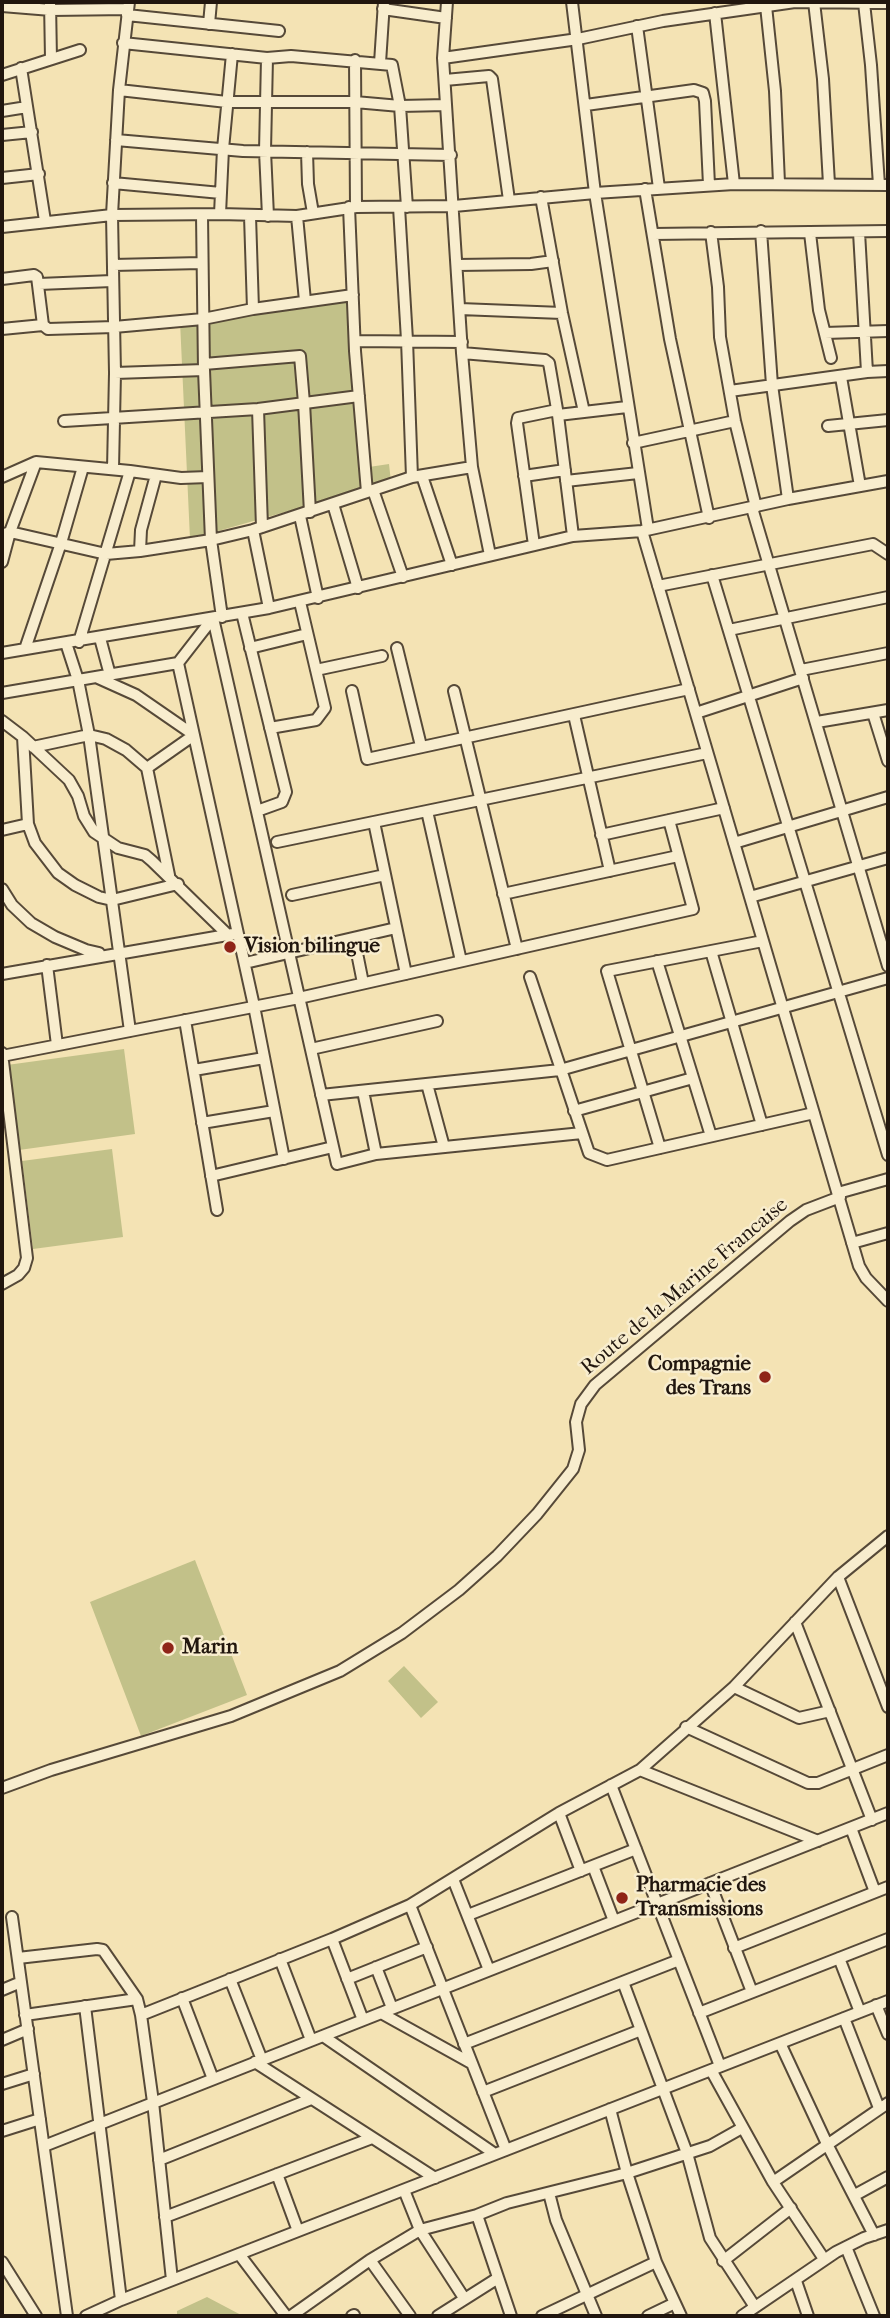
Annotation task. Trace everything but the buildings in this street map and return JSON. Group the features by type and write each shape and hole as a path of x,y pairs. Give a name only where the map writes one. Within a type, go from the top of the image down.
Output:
{"street":[{"path":"209,24 211,2"},
{"path":"447,2 443,58 462,347 472,467 490,555"},
{"path":"572,2 595,193 645,530 658,586 859,1266 887,1299"},
{"path":"706,2 712,13 734,184"},
{"path":"443,58 578,39 712,13 795,2 888,3"},
{"path":"814,2 823,79 829,184"},
{"path":"2,227 112,215 296,216 353,207 454,206 709,185 884,185 864,3"},
{"path":"380,62 384,5 446,18"},
{"path":"2,6 128,9 209,24 279,31"},
{"path":"50,6 51,59"},
{"path":"766,6 775,91 779,183"},
{"path":"113,469 113,183 128,9"},
{"path":"637,26 659,188"},
{"path":"123,43 267,58 291,56 380,62 394,66 403,155 407,340 417,477 452,565"},
{"path":"2,75 80,50"},
{"path":"220,214 232,54"},
{"path":"267,58 265,151 268,216"},
{"path":"355,60 354,295 359,396 370,491 403,577"},
{"path":"21,68 45,221"},
{"path":"445,80 489,76 492,79 509,201"},
{"path":"119,90 227,102 446,105"},
{"path":"586,106 694,90 703,93 709,185"},
{"path":"2,111 27,107"},
{"path":"2,135 32,132"},
{"path":"116,140 265,151 451,155"},
{"path":"307,152 308,184 313,213"},
{"path":"2,178 39,174"},
{"path":"113,183 221,193"},
{"path":"645,189 670,339 709,518"},
{"path":"541,197 562,313 584,412"},
{"path":"202,215 205,413 218,618 257,811 337,1164 376,1154 582,1133"},
{"path":"250,216 253,309"},
{"path":"296,216 305,301"},
{"path":"761,231 772,385 788,499"},
{"path":"653,234 888,231"},
{"path":"711,232 719,287 720,337 754,507 888,966"},
{"path":"859,232 867,372"},
{"path":"810,233 819,310 831,358"},
{"path":"457,265 553,261"},
{"path":"113,265 201,262"},
{"path":"2,279 34,275 39,284 43,324"},
{"path":"39,284 112,281"},
{"path":"2,329 43,324 48,328 114,327 203,319 354,295"},
{"path":"460,309 562,313"},
{"path":"825,333 888,331"},
{"path":"355,341 407,340 545,360 550,368 558,413 573,536"},
{"path":"115,373 204,367 300,356 304,403 305,514 318,598"},
{"path":"730,391 888,371"},
{"path":"841,377 860,486"},
{"path":"64,421 258,409 359,396"},
{"path":"534,545 518,418 627,407"},
{"path":"258,409 258,529 270,608"},
{"path":"828,426 888,420"},
{"path":"633,443 736,421"},
{"path":"2,477 36,462 181,478 208,477"},
{"path":"2,562 6,533 36,462"},
{"path":"25,649 61,543 83,467"},
{"path":"6,533 106,554 140,551 211,540 258,529 417,477 472,467"},
{"path":"79,642 130,471"},
{"path":"524,476 638,473"},
{"path":"140,551 141,530 156,475"},
{"path":"2,653 79,642 300,602 573,536 645,530 788,499 885,484"},
{"path":"333,504 358,588"},
{"path":"658,586 873,544 888,554"},
{"path":"712,575 888,1155"},
{"path":"729,631 888,597"},
{"path":"270,728 316,720 322,715 324,703 300,602"},
{"path":"242,613 286,792 282,802 257,811"},
{"path":"2,693 178,663 218,618"},
{"path":"250,648 307,634"},
{"path":"100,638 110,675"},
{"path":"66,643 78,680 89,735 130,1031"},
{"path":"397,648 422,746"},
{"path":"695,713 802,674 888,653"},
{"path":"316,670 382,656"},
{"path":"178,663 233,934 245,963 284,1159"},
{"path":"96,677 136,695 194,735"},
{"path":"352,691 367,760 689,690"},
{"path":"454,691 517,949"},
{"path":"817,722 888,710"},
{"path":"873,713 888,761"},
{"path":"573,715 610,871"},
{"path":"2,721 69,780 94,832 118,848 145,855 233,934"},
{"path":"33,747 89,735 106,739 126,750 147,768 169,875"},
{"path":"147,768 194,735"},
{"path":"23,737 29,824 35,843 58,873 75,885 99,897 112,900 178,884"},
{"path":"277,842 707,752"},
{"path":"734,844 888,797"},
{"path":"601,835 724,808"},
{"path":"427,811 461,961"},
{"path":"2,1284 18,1276 24,1268 26,1258 2,1054 299,998 693,909 669,820"},
{"path":"374,822 406,974"},
{"path":"2,830 29,824"},
{"path":"503,894 678,856"},
{"path":"750,897 888,858"},
{"path":"292,895 385,875"},
{"path":"2,889 12,905 31,923 86,950 104,955"},
{"path":"876,924 888,920"},
{"path":"245,963 396,928"},
{"path":"2,974 233,934"},
{"path":"354,938 362,983"},
{"path":"660,1148 607,971 763,941"},
{"path":"711,951 762,1125"},
{"path":"657,961 711,1136"},
{"path":"47,965 57,1045"},
{"path":"530,977 589,1153 607,1160 814,1113"},
{"path":"321,1095 560,1070 888,978"},
{"path":"186,1020 217,1210"},
{"path":"311,1049 437,1021"},
{"path":"194,1070 264,1058"},
{"path":"574,1111 693,1078"},
{"path":"426,1084 444,1147"},
{"path":"363,1091 376,1154"},
{"path":"202,1124 274,1111"},
{"path":"211,1177 333,1147"},
{"name":"Route de la Marine Francaise","path":"2,1787 231,1716 340,1671 402,1633 459,1590 497,1556 537,1514 573,1469 579,1450 576,1422 581,1404 595,1385 790,1221 806,1210 839,1195 888,1179"},
{"path":"852,1244 888,1233"},
{"path":"886,1537 888,1551"},
{"path":"141,2015 411,1905 559,1813 640,1770 734,1687 838,1577 886,1537"},
{"path":"838,1577 888,1707"},
{"path":"795,1622 872,1820"},
{"path":"734,1687 799,1718 830,1711"},
{"path":"686,1727 808,1783 818,1783 888,1755"},
{"path":"640,1770 818,1841"},
{"path":"611,1785 699,2013 715,2068 742,2128 773,2182 824,2259"},
{"path":"559,1813 581,1871"},
{"path":"44,2146 888,1813"},
{"path":"851,1828 875,1892"},
{"path":"468,1915 636,1849"},
{"path":"593,1866 614,1921"},
{"path":"453,1879 489,1970"},
{"path":"710,1883 752,1992"},
{"path":"734,1948 888,1887"},
{"path":"411,1905 483,2092 500,2152"},
{"path":"12,1917 67,2316"},
{"path":"2,1937 14,1932"},
{"path":"332,1939 363,2020"},
{"path":"699,2013 888,1939"},
{"path":"347,1979 427,1947"},
{"path":"18,1958 103,1950 137,1999 153,2102 172,2280"},
{"path":"839,1958 860,2011"},
{"path":"280,1959 311,2040"},
{"path":"464,2044 679,1960"},
{"path":"376,1967 387,2010 471,2063"},
{"path":"230,1979 258,2061 311,2099 435,2178"},
{"path":"2,1990 21,1982"},
{"path":"623,1982 687,2153 710,2238 748,2313 824,2259 888,2230"},
{"path":"182,1997 213,2079"},
{"path":"25,2015 137,1999"},
{"path":"86,2316 106,2312 121,2300 888,2001"},
{"path":"876,2005 888,2034"},
{"path":"85,2006 121,2300"},
{"path":"773,2182 883,2106 844,2018"},
{"path":"2,2040 27,2029"},
{"path":"483,2092 641,2030"},
{"path":"323,2036 500,2152"},
{"path":"780,2043 828,2146 874,2235"},
{"path":"2,2084 34,2074"},
{"path":"159,2160 311,2099"},
{"path":"610,2109 627,2173 656,2262 681,2316"},
{"path":"2,2131 40,2119"},
{"path":"291,2316 370,2260 420,2230 477,2215 507,2203 627,2173 709,2146 742,2128"},
{"path":"165,2217 372,2138"},
{"path":"278,2174 298,2231"},
{"path":"855,2195 888,2177"},
{"path":"404,2190 420,2230 464,2298"},
{"path":"550,2193 556,2220 596,2316"},
{"path":"723,2260 791,2207"},
{"path":"477,2215 511,2316"},
{"path":"846,2247 874,2316"},
{"path":"240,2254 286,2316"},
{"path":"370,2260 410,2316"},
{"path":"2,2262 36,2316"},
{"path":"542,2316 656,2262"},
{"path":"439,2316 451,2313 464,2298 498,2278"},
{"path":"796,2281 808,2316"},
{"path":"648,2316 675,2304"}],"shaded area":[{"path":"353,295 369,467 389,464 391,482 190,539 180,321"},
{"path":"124,1049 135,1134 19,1150 7,1065"},
{"path":"112,1149 123,1237 33,1249 22,1161"},
{"name":"Marin","path":"195,1560 247,1695 141,1736 90,1602"},
{"path":"404,1666 438,1702 421,1718 388,1681"},
{"path":"207,2297 243,2316 177,2316 177,2311"}],"place":[{"name":"Vision bilingue","path":"230,947"},
{"name":"Compagnie des Trans","path":"765,1377"},
{"name":"Marin","path":"168,1648"},
{"name":"Pharmacie des Transmissions","path":"622,1898"}]}
